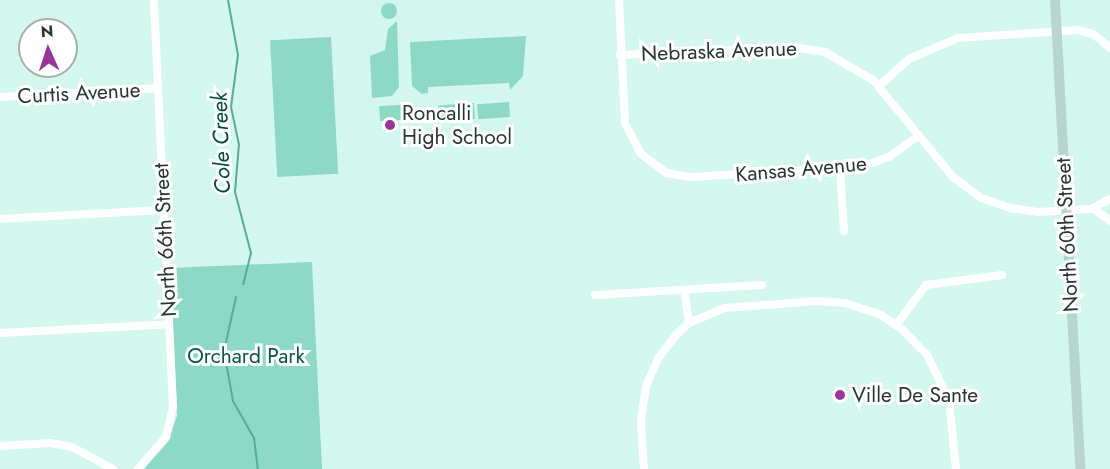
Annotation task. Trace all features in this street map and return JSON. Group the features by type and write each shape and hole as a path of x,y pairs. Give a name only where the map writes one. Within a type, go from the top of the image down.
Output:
{"main road":[{"name":"North 60th Street","path":"1055,0 1080,469"}],"street":[{"name":"North 66th Street","path":"138,469 161,446 172,416 154,0"},
{"path":"619,0 620,55"},
{"path":"879,86 909,59 945,41 1057,32 1094,34 1110,48"},
{"name":"Nebraska Avenue","path":"620,55 805,48 844,60 879,86 919,135"},
{"name":"Kansas Avenue","path":"620,55 625,123 635,147 647,161 667,173 690,177 840,169 880,161 919,135"},
{"name":"Curtis Avenue","path":"0,97 158,88"},
{"path":"919,135 953,177 981,198 1020,211 1066,211 1094,208 1110,199"},
{"path":"840,169 844,231"},
{"path":"1094,208 1110,221"},
{"path":"0,219 163,210"},
{"path":"896,325 926,285 1002,275"},
{"path":"595,295 762,285"},
{"path":"684,290 689,323"},
{"path":"644,469 641,421 646,387 659,357 689,323 735,306 816,301 855,305 896,325 923,350 943,381 953,421 956,469"},
{"path":"0,333 169,324"},
{"path":"0,446 50,443 72,447 113,469"}],"green space":[{"path":"389,3 397,11 389,19 381,11"},
{"path":"397,21 399,87 392,96 372,98 370,56 385,50 388,29"},
{"path":"526,36 523,76 510,90 509,83 428,87 428,93 422,94 412,86 410,42"},
{"path":"331,37 338,174 277,177 270,40"},
{"path":"509,102 510,117 478,119 477,104"},
{"path":"474,103 475,119 439,121 438,106"},
{"path":"412,104 413,119 380,121 379,106"},
{"name":"Orchard Park","path":"312,262 322,469 144,469 168,442 177,416 170,268"}],"waterway":[{"name":"Cole Creek","path":"228,0 238,55 231,107 239,144 235,192 251,253 243,284"},
{"name":"Cole Creek","path":"236,297 224,351 233,401 254,438 258,469"}],"place":[{"name":"Roncalli High School","path":"390,125"},
{"name":"Ville De Sante","path":"840,395"}]}
